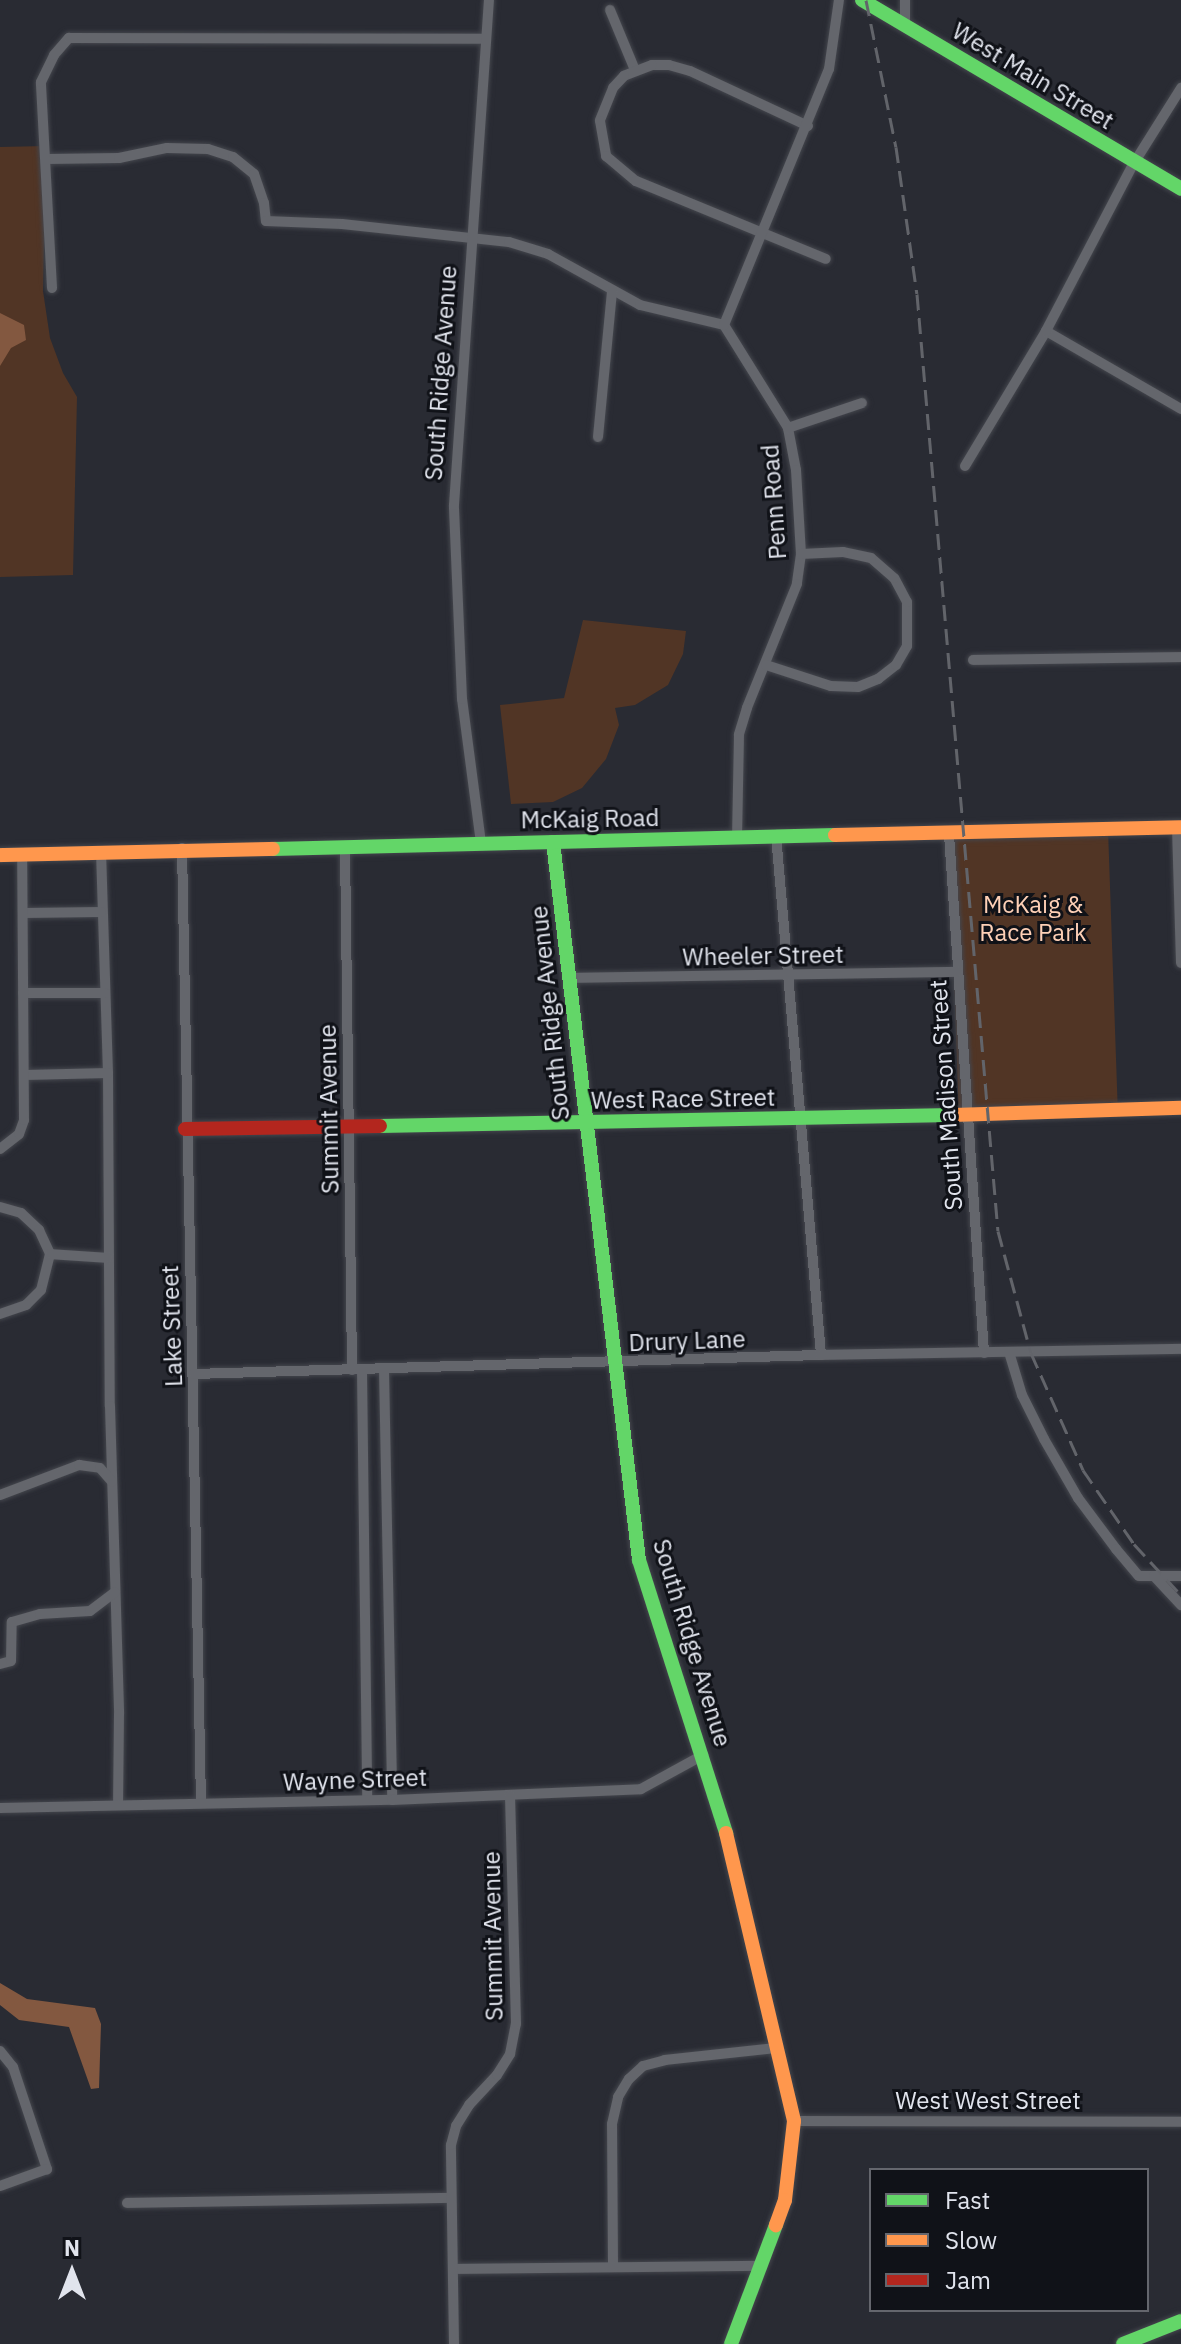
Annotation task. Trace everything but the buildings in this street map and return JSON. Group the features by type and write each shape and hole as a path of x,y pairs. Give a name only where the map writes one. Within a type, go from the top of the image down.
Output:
{"street":[{"name":"South Ridge Avenue","path":"481,843 462,699 454,505 489,0"},
{"path":"47,159 119,158 167,148 208,149 233,157 254,174 266,221 342,224 509,242 548,254 640,305 724,325 829,69 839,0"},
{"name":"West Main Street","path":"862,0 1181,189"},
{"path":"905,0 905,26"},
{"path":"610,10 635,70"},
{"path":"52,288 41,82 54,55 69,38 486,39"},
{"path":"808,126 690,71 669,65 635,70 624,76 606,103 600,121 606,156 636,181 763,236 826,259"},
{"path":"965,466 1046,331 1134,163 1181,88"},
{"path":"598,437 612,291"},
{"name":"Penn Road","path":"724,325 788,428 796,470 801,554 797,584 747,708 736,751 737,837"},
{"path":"1046,331 1181,409"},
{"path":"788,428 862,403"},
{"path":"766,665 831,686 858,687 878,679 896,665 907,646 907,602 894,578 871,558 843,552 801,554"},
{"path":"973,660 1181,657"},
{"path":"1179,827 1181,963"},
{"name":"McKaig Road","path":"0,855 182,848 345,847 1179,827"},
{"name":"South Madison Street","path":"949,834 965,1112 984,1353"},
{"path":"776,835 821,1355"},
{"name":"South Ridge Avenue","path":"553,842 584,1123 639,1560 722,1817 794,2121 785,2200 731,2344"},
{"name":"Summit Avenue","path":"345,847 349,1128 367,1800"},
{"name":"Lake Street","path":"182,848 185,1129 194,1374 201,1803"},
{"path":"101,851 108,1073 108,1258 118,1804"},
{"path":"0,1149 19,1134 24,1120 22,854"},
{"path":"24,913 101,912"},
{"name":"Wheeler Street","path":"569,978 958,972"},
{"path":"23,993 105,993"},
{"path":"25,1075 108,1073"},
{"name":"West Race Street","path":"185,1129 803,1120 965,1112 1181,1108"},
{"path":"0,1207 21,1213 39,1230 50,1254 41,1290 26,1305 0,1314"},
{"path":"50,1254 108,1258"},
{"name":"Drury Lane","path":"194,1374 821,1355 1181,1349"},
{"path":"1009,1352 1022,1395 1071,1487 1139,1576 1181,1576"},
{"path":"384,1369 392,1800"},
{"path":"0,1495 79,1465 100,1468 112,1482"},
{"path":"1154,1576 1181,1605"},
{"path":"0,1664 11,1661 12,1622 40,1614 90,1611 115,1592"},
{"name":"Wayne Street","path":"0,1808 392,1800 641,1789 703,1755"},
{"name":"Summit Avenue","path":"454,2344 451,2145 456,2126 510,2054 516,2024 510,1795"},
{"path":"613,2265 612,2124 618,2097 629,2079 643,2066 665,2060 775,2048"},
{"path":"0,2051 13,2067 47,2169 0,2186"},
{"name":"West West Street","path":"794,2121 1181,2122"},
{"path":"127,2203 451,2198"},
{"path":"453,2269 613,2265 760,2266"},
{"path":"1123,2344 1181,2321"}],"green space":[{"path":"46,146 43,291 50,338 63,373 77,397 73,575 0,577 0,147"},
{"path":"583,620 686,631 683,654 668,685 635,705 615,708 619,725 606,759 582,788 553,802 511,804 500,705 564,698"},
{"name":"McKaig & Race Park","path":"1108,829 1118,1110 959,1115 949,835"}],"shaded area":[{"path":"0,313 24,325 26,340 11,348 0,366"},
{"path":"0,1983 27,1999 95,2008 101,2024 99,2088 91,2089 69,2027 19,2020 0,2005"}],"railway":[{"path":"866,0 896,147 917,294 998,1231 1031,1353 1083,1470 1134,1544 1181,1595"}],"traffic: fast":[{"path":"862,0 1181,189"},
{"path":"273,849 835,835"},
{"path":"553,842 639,1560 726,1833"},
{"path":"380,1126 953,1115"},
{"path":"731,2344 776,2225"},
{"path":"1123,2344 1181,2321"}],"traffic: slow":[{"path":"835,835 1181,827"},
{"path":"0,855 273,849"},
{"path":"953,1115 1181,1108"},
{"path":"726,1833 794,2121 785,2200 776,2225"}],"traffic: jam":[{"path":"185,1129 380,1126"}]}
